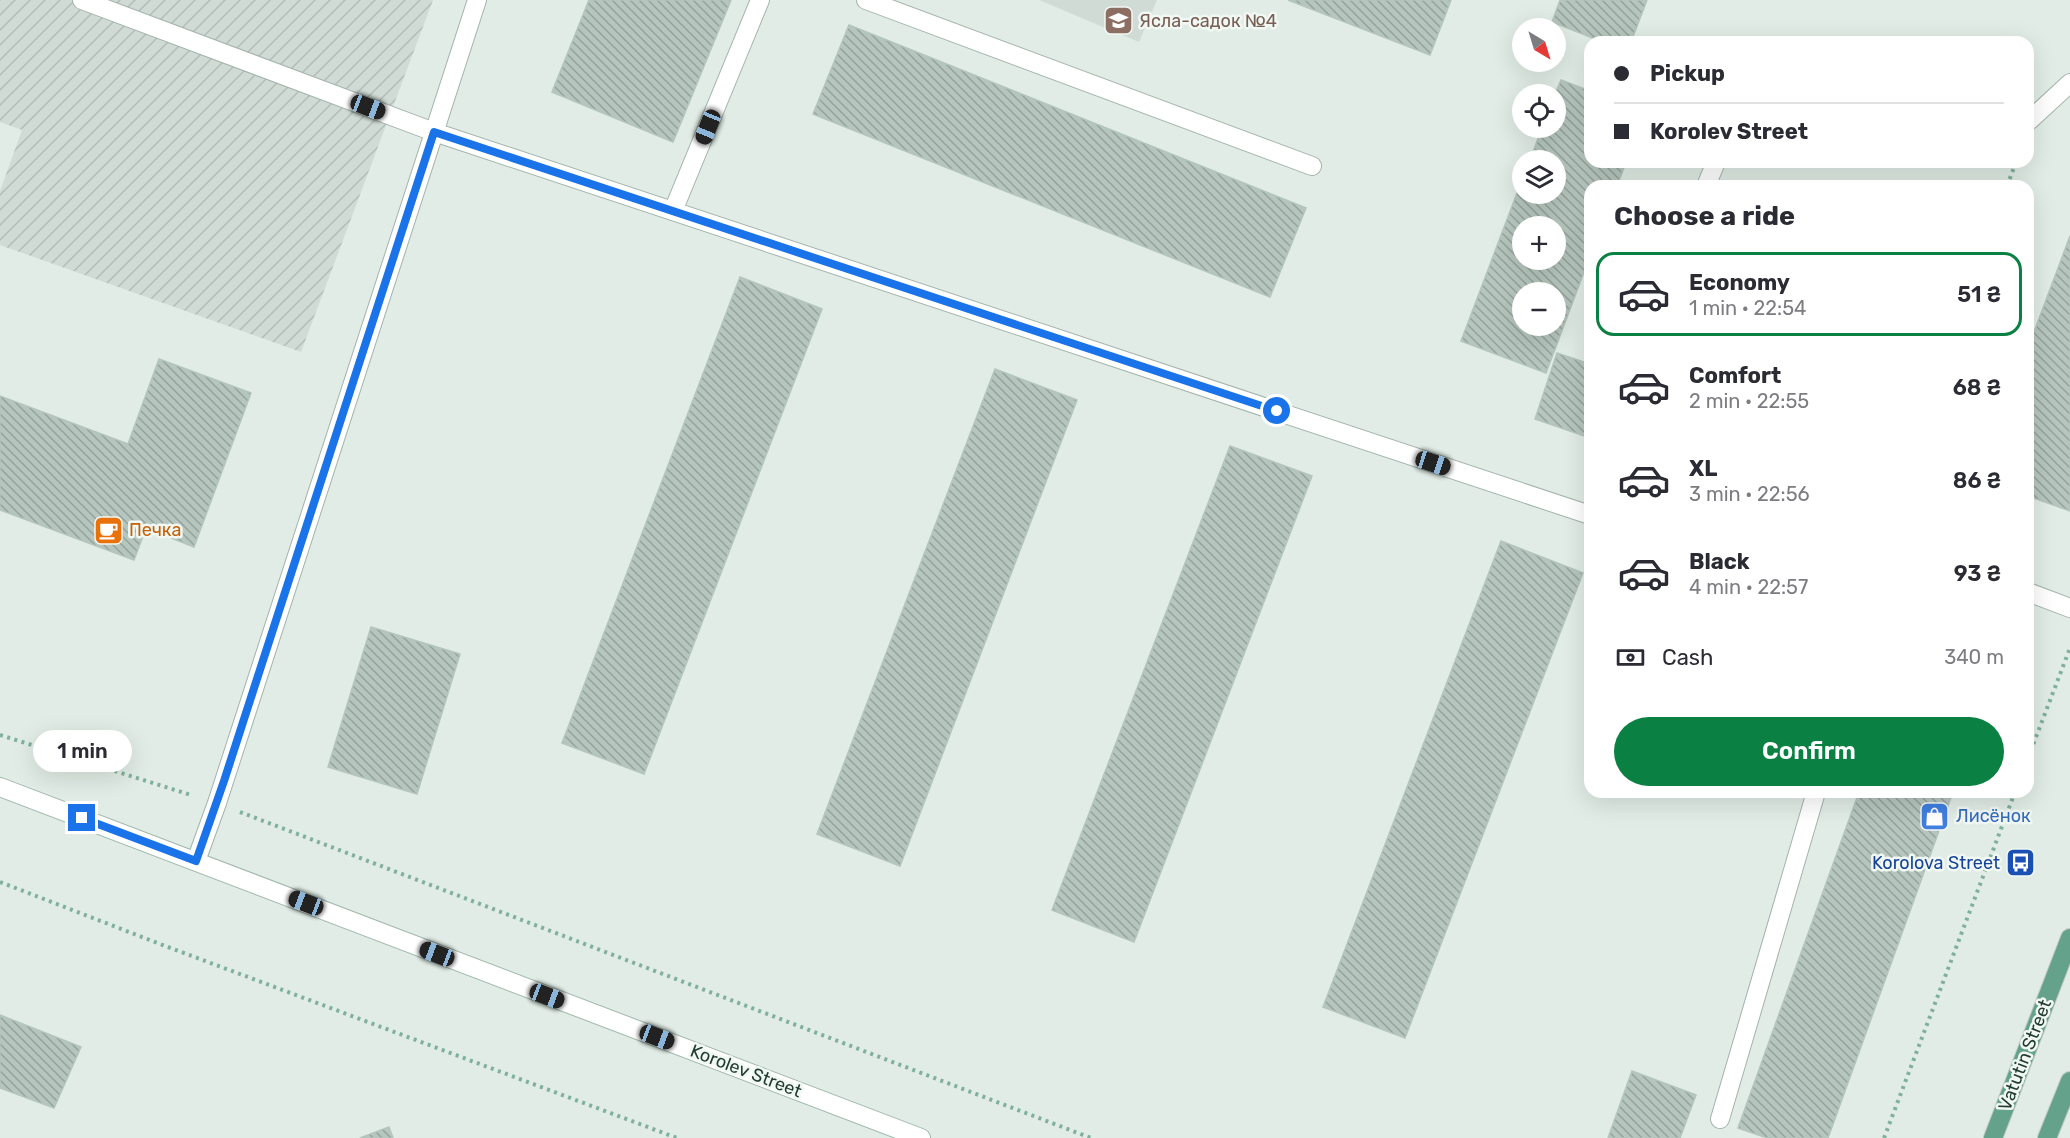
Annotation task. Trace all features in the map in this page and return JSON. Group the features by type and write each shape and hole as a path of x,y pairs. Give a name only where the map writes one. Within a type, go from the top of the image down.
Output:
{"main road":[{"name":"Vatutin Street","path":"1993,1138 2070,938"},
{"path":"2047,1138 2070,1081"}],"street":[{"path":"82,0 434,132 1584,513"},
{"path":"196,861 217,803 477,0"},
{"path":"673,211 760,0"},
{"path":"866,0 1312,166"},
{"path":"2034,116 2070,83"},
{"path":"2034,594 2070,608"},
{"name":"Korolev Street","path":"0,787 921,1138"},
{"path":"1720,1119 1814,798"}],"path":[{"path":"2034,742 2070,648"},
{"path":"0,735 217,803 1091,1138"},
{"path":"1884,1138 2013,798"},
{"path":"0,882 677,1138"}],"shaded area":[{"path":"0,0 433,0 301,352 0,245 0,191 22,130 0,122"},
{"name":"Ясла-садок №4","path":"1039,0 1157,0 1139,42"}],"building":[{"path":"589,0 731,0 673,142 552,92"},
{"path":"1288,0 1451,0 1430,55"},
{"path":"1560,0 1647,0 1633,36 1588,36 1566,27 1566,18 1553,18"},
{"path":"849,25 1306,208 1270,297 813,114"},
{"path":"1561,80 1584,89 1584,168 1624,168 1619,180 1584,180 1584,272 1566,320 1566,282 1512,282 1512,336 1560,336 1546,373 1461,341 1513,204 1566,204 1566,150 1534,150 1538,138 1566,138 1566,84 1559,84"},
{"path":"2070,236 2070,511 2034,498 2034,332"},
{"path":"740,277 822,309 644,774 562,743"},
{"path":"1557,353 1584,362 1584,436 1535,419"},
{"path":"159,359 251,393 194,547 146,528 134,560 0,510 0,396 128,444"},
{"path":"995,369 1077,400 900,866 817,834"},
{"path":"1230,446 1312,476 1134,942 1052,910"},
{"path":"1501,541 1583,573 1405,1038 1323,1007"},
{"path":"371,627 460,654 417,794 328,767"},
{"path":"1857,798 1951,798 1828,1138 1767,1138 1738,1128"},
{"path":"0,1015 81,1047 54,1108 0,1088"},
{"path":"1632,1071 1696,1095 1680,1138 1608,1138"},
{"path":"389,1127 393,1138 360,1138"}],"place":[{"name":"Ясла-садок №4","path":"1118,21"},
{"name":"Печка","path":"108,530"},
{"name":"Лисёнок","path":"1935,816"},
{"name":"Korolova Street","path":"2021,863"}],"route":[{"path":"82,818 196,861 217,803 434,132 1277,411"}]}
